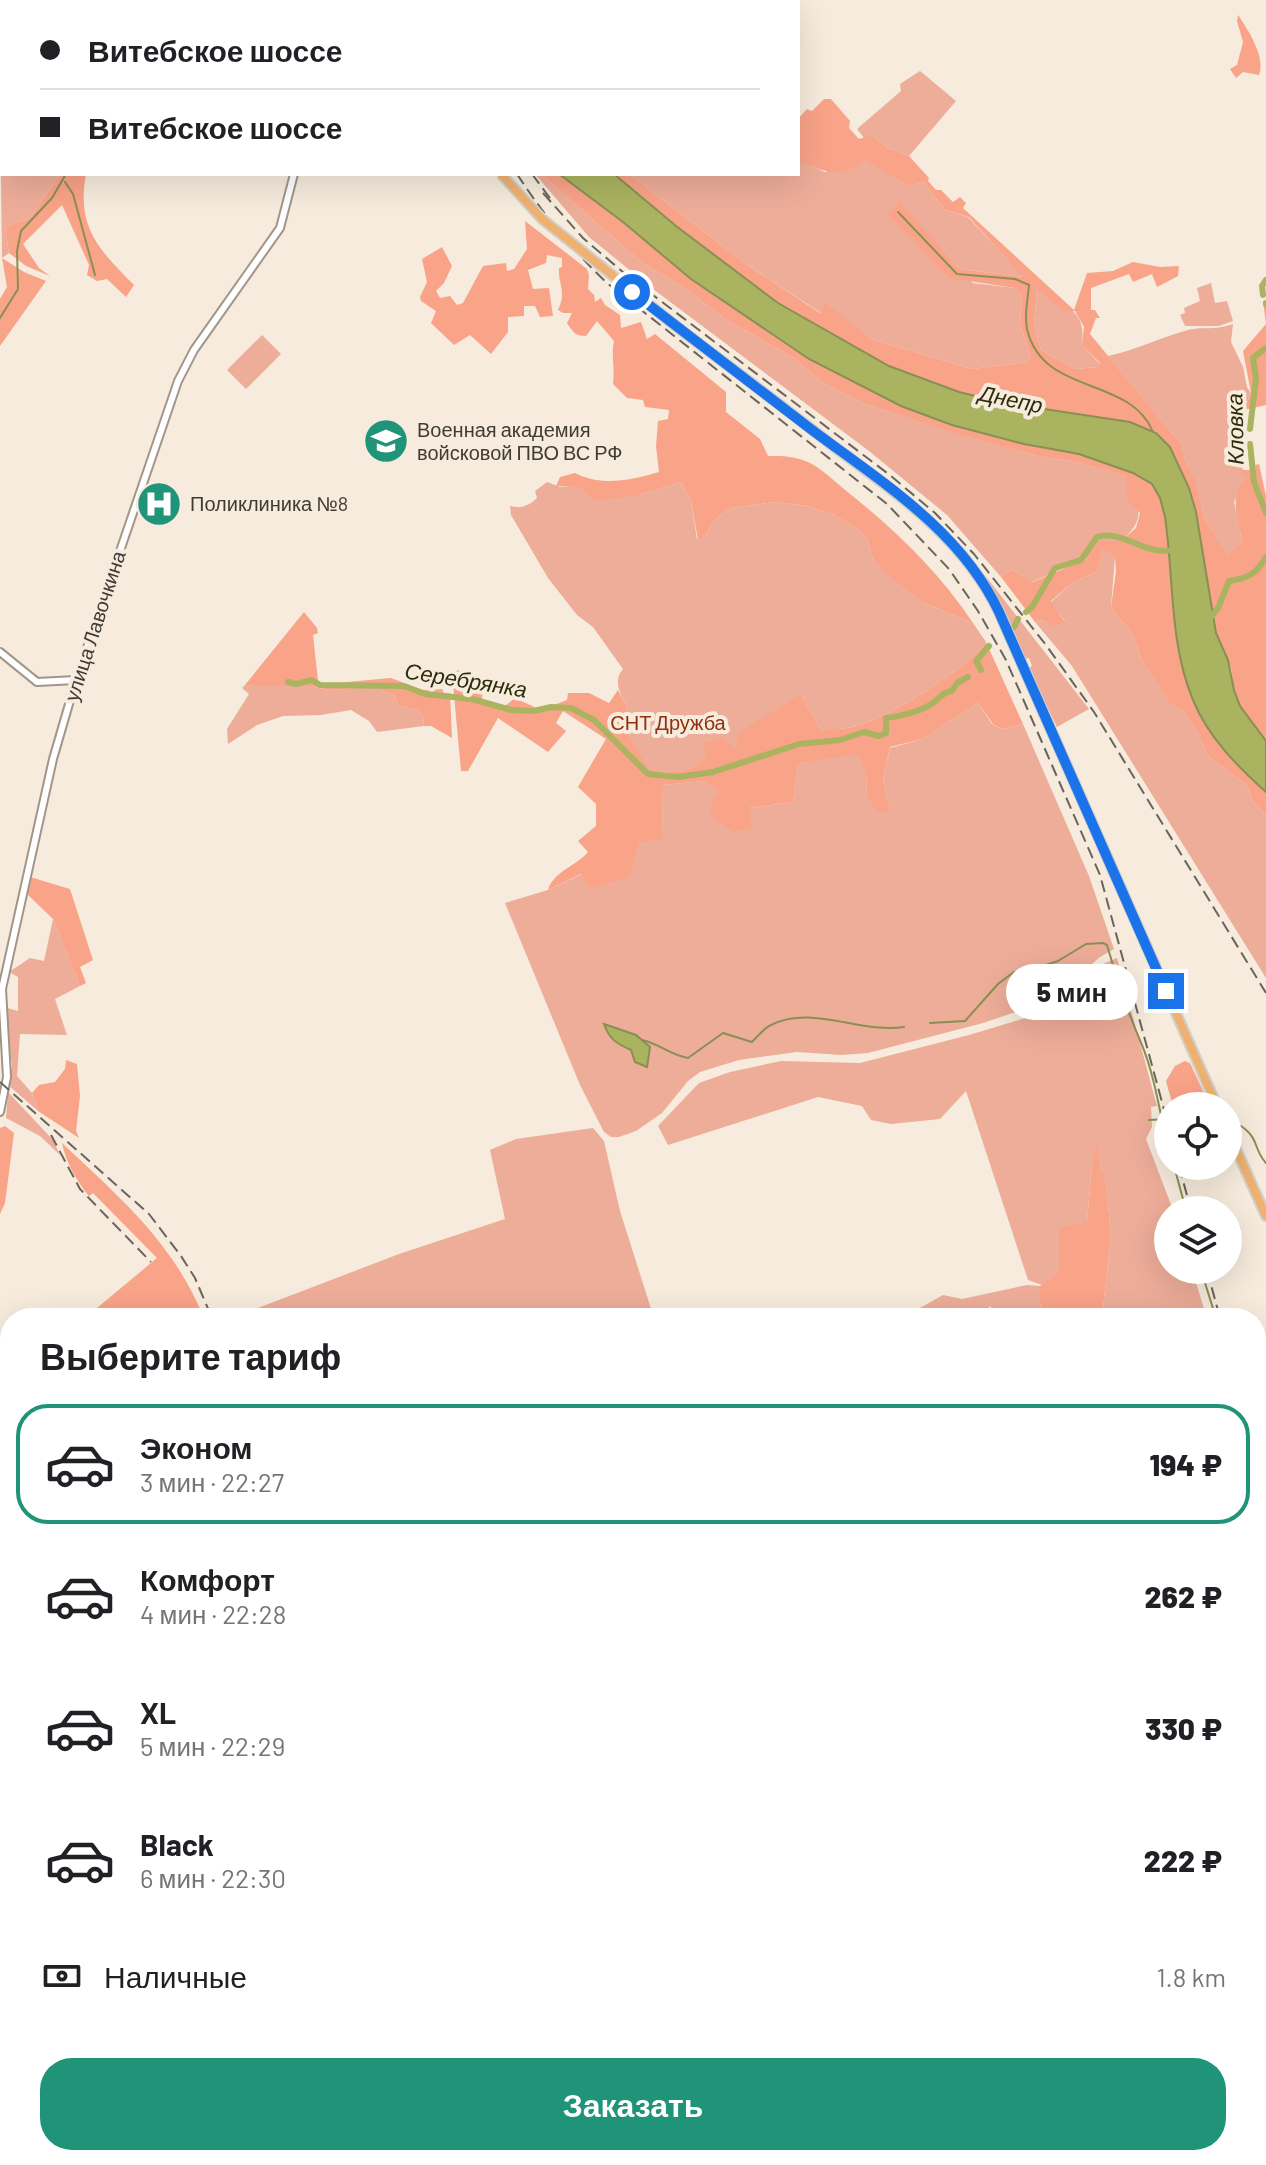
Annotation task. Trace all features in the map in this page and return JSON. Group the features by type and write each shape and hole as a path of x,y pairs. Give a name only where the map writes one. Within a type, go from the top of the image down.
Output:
{"main road":[{"name":"улица Лавочкина","path":"0,1112 7,1065 2,989 53,759 76,680 181,374 194,350 280,228 293,176"},
{"path":"503,176 523,202 542,219 949,538 980,575 1211,1092"},
{"path":"0,652 37,682 76,680"},
{"path":"1242,1162 1266,1216"}],"green space":[{"path":"920,71 956,101 909,156 886,147 872,135 864,138 857,129 901,91 900,84"},
{"path":"864,159 910,186 923,182 945,210 968,217 1024,277 960,269 939,246 889,214 973,283 1015,288 1022,297 1020,324 1031,357 1028,362 972,369 874,340 825,304 821,313 746,264 632,176 800,176 800,161 825,172"},
{"path":"1,176 59,176 30,218 5,227 9,253 2,258"},
{"path":"537,176 543,176 640,261 683,287 725,319 792,357 823,383 863,403 960,435 1127,476 1137,504 1135,525 1121,541 1092,541 1086,558 1032,582 1011,569 1001,577 947,515 869,451 653,289 589,237"},
{"path":"1211,283 1215,303 1227,301 1233,321 1219,326 1185,326 1180,315 1185,313 1184,308 1200,301 1197,288"},
{"path":"1037,289 1077,315 1083,332 1082,345 1100,364 1098,367 1075,369 1041,350 1034,325"},
{"path":"1233,324 1231,342 1251,393 1244,410 1236,413 1243,417 1242,421 1237,422 1236,449 1246,478 1234,502 1242,541 1227,557 1204,517 1196,482 1181,444 1108,356 1188,330"},
{"path":"262,335 281,354 246,389 227,370"},
{"name":"СНТ Дружба","path":"547,482 560,487 578,486 589,493 639,495 681,482 691,501 697,539 706,535 713,521 731,508 775,502 808,506 834,515 861,531 867,538 873,559 927,604 973,623 986,642 944,679 868,722 821,731 801,694 736,751 707,758 699,765 678,773 649,772 620,719 628,708 618,683 623,669 593,627 577,615 548,578 511,515 510,506 521,507 531,503 537,498 535,491"},
{"path":"1103,548 1115,557 1111,607 1133,635 1140,656 1170,702 1182,710 1197,731 1207,755 1247,785 1253,802 1266,815 1266,978 1072,666 1035,622 1065,621 1051,602 1073,582 1098,571"},
{"path":"984,574 1089,709 1057,727 1028,668 1032,666 1029,658 1024,659"},
{"path":"275,684 333,691 374,688 394,695 398,705 417,710 423,715 424,726 377,732 369,721 351,710 283,716 257,725 228,744 227,729 249,694 242,688 245,685"},
{"path":"978,703 992,724 1002,729 1023,724 1089,876 1114,949 1100,957 1049,1001 983,1023 868,1053 797,1052 739,1060 700,1072 688,1081 662,1113 636,1131 619,1137 611,1137 604,1132 580,1085 505,903 548,890 639,841 662,840 663,785 705,781 749,808 793,802 798,764 859,753 866,774 867,797 890,811 883,780 890,748 922,739"},
{"path":"53,919 80,986 55,999 67,1035 20,1034 17,1076 32,1093 38,1111 8,1085 12,1065 4,1007 18,1011 18,977 9,972 30,958 44,961"},
{"path":"1117,958 1154,1095 1152,1127 1146,1139 1154,1160 1154,1180 1162,1180 1168,1196 1154,1196 1154,1284 1196,1284 1204,1308 1103,1308 1111,1234 1098,1142 1092,1165 1087,1222 1059,1271 1042,1285 1028,1280 966,1091 940,1119 891,1124 871,1120 862,1106 818,1097 668,1145 658,1126 699,1083 730,1072 781,1061 860,1063 1042,1013 1060,1002 1094,968"},
{"path":"8,1092 53,1140 60,1155 40,1136 6,1118"},
{"path":"593,1128 604,1141 620,1211 651,1308 258,1308 399,1254 505,1219 490,1150 516,1139"},
{"path":"1027,1285 1040,1286 1041,1308 920,1308 943,1295 962,1299"}],"shaded area":[{"path":"1238,15 1258,53 1259,75 1243,72 1236,78 1230,69 1237,65 1243,42"},
{"path":"824,99 831,99 850,121 849,128 859,139 872,135 886,147 909,156 936,190 941,190 953,202 960,197 966,203 963,208 1074,310 1087,273 1113,271 1133,262 1160,267 1179,266 1178,276 1157,287 1152,274 1133,282 1129,274 1091,288 1091,310 1095,310 1100,318 1096,318 1090,334 1181,444 1196,481 1204,517 1227,556 1242,541 1236,508 1237,493 1246,478 1241,470 1256,470 1255,465 1259,464 1266,496 1266,741 1240,706 1234,690 1231,668 1216,633 1196,512 1189,488 1170,447 1156,433 1130,422 1004,403 959,392 889,366 778,303 676,226 616,176 632,176 746,264 820,313 825,303 874,340 972,369 1028,362 1031,357 1020,324 1022,297 1015,288 949,278 888,214 899,201 960,269 1023,277 969,217 945,210 923,182 910,186 864,160 840,172 800,161 800,117 807,109 812,111","holes":["1037,289 1064,312 1075,311 1084,327 1082,345 1100,363 1098,367 1075,369 1041,350 1034,325"]},
{"path":"59,176 86,176 84,209 88,223 101,248 134,285 126,297 107,279 97,281 87,275 89,265 62,205 23,244 39,268 50,276 26,266 9,253 5,227 30,218"},
{"path":"543,176 562,176 691,279 809,359 901,406 952,425 1024,444 1079,454 1133,473 1152,484 1165,517 1176,633 1185,678 1199,713 1215,738 1266,792 1266,815 1253,802 1247,785 1207,755 1197,731 1182,710 1170,703 1140,656 1133,635 1111,607 1115,557 1103,549 1098,571 1073,582 1051,601 1065,622 1053,627 1045,620 1035,622 1001,577 1011,569 1033,582 1086,559 1092,541 1121,541 1136,528 1140,513 1127,500 1126,476 959,435 863,403 823,383 792,357 725,319 683,287 640,261"},
{"path":"562,176 616,176 676,226 778,303 889,366 959,392 1004,403 1130,422 1156,433 1170,447 1189,488 1196,512 1216,633 1228,660 1240,706 1266,741 1266,792 1224,750 1193,700 1176,633 1165,517 1152,484 1133,473 1079,454 1024,444 952,425 901,406 809,359 691,279"},
{"path":"525,221 587,269 588,289 594,295 595,302 601,298 605,305 620,315 621,328 641,322 647,339 655,334 726,392 726,412 760,439 768,456 784,456 810,463 862,504 930,568 973,623 927,604 889,576 873,559 867,538 861,531 834,515 808,506 775,502 731,508 713,521 706,535 698,540 691,501 681,482 639,495 592,501 582,489 556,486 560,477 575,473 606,481 627,480 659,472 656,446 658,421 668,419 669,410 645,407 643,400 627,398 613,384 614,341 597,321 586,336 571,329 567,323 572,313 558,310 562,298 559,268 562,267 562,258 547,255 546,263 528,270 533,289 549,288 553,316 540,317 535,306 524,306 524,316 508,317 508,332 491,354 470,335 454,345 431,323 436,311 420,297 427,282 422,259 442,247 452,266 444,283 436,291 440,298 450,296 457,305 463,303 483,266 506,263 507,271 514,269 527,249"},
{"path":"2,258 46,281 0,346 0,299 7,287"},
{"path":"1266,324 1266,405 1244,410 1251,393 1243,351"},
{"path":"304,612 317,628 318,633 313,635 318,681 325,684 391,678 423,690 442,689 444,693 450,693 452,738 431,726 424,726 423,715 417,710 398,705 394,695 374,688 333,691 310,686 245,685"},
{"path":"986,642 1023,724 1002,729 993,724 978,703 922,739 890,747 883,780 890,811 879,813 867,797 866,774 858,754 798,764 793,802 749,808 752,828 734,832 719,823 709,811 719,791 705,781 663,785 662,840 639,842 630,876 590,889 581,874 548,890 555,878 588,852 578,841 596,826 596,804 578,787 606,739 563,711 556,723 566,731 548,752 498,718 468,771 461,771 452,673 459,670 462,674 474,669 473,680 483,684 482,700 505,706 515,698 541,710 567,700 568,693 589,693 609,703 618,690 628,708 620,719 650,772 673,772 701,763 707,757 702,744 722,737 736,750 738,733 801,694 821,731 868,722 944,679"},
{"path":"30,877 70,889 93,960 80,967 86,983 80,986 53,919 26,893"},
{"path":"604,1024 636,1035 650,1047 647,1067 635,1062 631,1050 614,1040"},
{"path":"66,1060 77,1064 80,1096 76,1131 79,1138 38,1111 32,1093 39,1085 55,1082 65,1069"},
{"path":"1185,1061 1190,1063 1203,1092 1169,1092 1166,1081 1175,1066"},
{"path":"5,1126 14,1133 5,1203 0,1214 0,1128"},
{"path":"1098,1139 1111,1234 1103,1308 1041,1308 1040,1286 1059,1271 1059,1228 1087,1222 1092,1165"},
{"path":"62,1143 143,1223 177,1266 199,1308 97,1308 157,1258 93,1193 89,1196"}],"waterway":[{"path":"0,318 18,289 17,251 21,231 52,198 65,176"},
{"path":"65,182 73,194 95,275"},
{"path":"898,212 957,274 1015,279 1029,285 1026,324 1036,351 1050,366 1126,401 1142,414 1153,432"},
{"name":"Кловка","path":"1263,295 1262,286 1266,280"},
{"name":"Кловка","path":"1250,429 1256,378 1253,358 1266,348"},
{"name":"Кловка","path":"1250,444 1254,482 1266,513"},
{"name":"Серебрянка","path":"1026,612 1055,568 1081,560 1097,537 1116,537 1154,550 1175,549"},
{"name":"Кловка","path":"1211,617 1229,581 1251,574 1266,557"},
{"name":"Серебрянка","path":"1014,627 1018,619"},
{"name":"Серебрянка","path":"981,670 976,661 989,646"},
{"name":"Серебрянка","path":"288,682 296,684 312,680 320,685 404,686 425,694 472,699 511,710 571,708 594,720 648,774 678,777 713,772 799,744 840,740 864,732 879,736 886,733 886,718 926,707 968,677"},
{"path":"930,1023 965,1021 998,984 1014,972 1058,961 1086,944 1103,943 1107,945 1156,1092"},
{"path":"642,1040 688,1058 723,1033 752,1042 768,1026 786,1019 819,1018 871,1027 904,1027"},
{"path":"1149,1120 1154,1120"},
{"path":"1242,1127 1254,1140 1266,1163"},
{"path":"1178,1180 1182,1196"},
{"path":"1205,1284 1213,1308"}],"railway":[{"path":"518,176 559,231 607,283 887,504 949,569 1006,660 1100,875 1159,1092"},
{"path":"533,176 552,201"},
{"path":"543,193 583,238 624,273 891,476 935,513 974,554 1094,712 1266,993"},
{"path":"0,1082 149,1214 195,1278 208,1308"},
{"path":"51,1135 80,1189 151,1262"},
{"path":"1183,1180 1187,1196"},
{"path":"1211,1284 1217,1308"}],"place":[{"name":"Военная академия войсковой ПВО ВС РФ","path":"386,441"},
{"name":"Поликлиника №8","path":"159,504"}],"route":[{"path":"632,292 877,479 949,538 972,565 999,612 1166,991"}],"water label":[{"name":"Днепр","path":"1011,399"}]}
